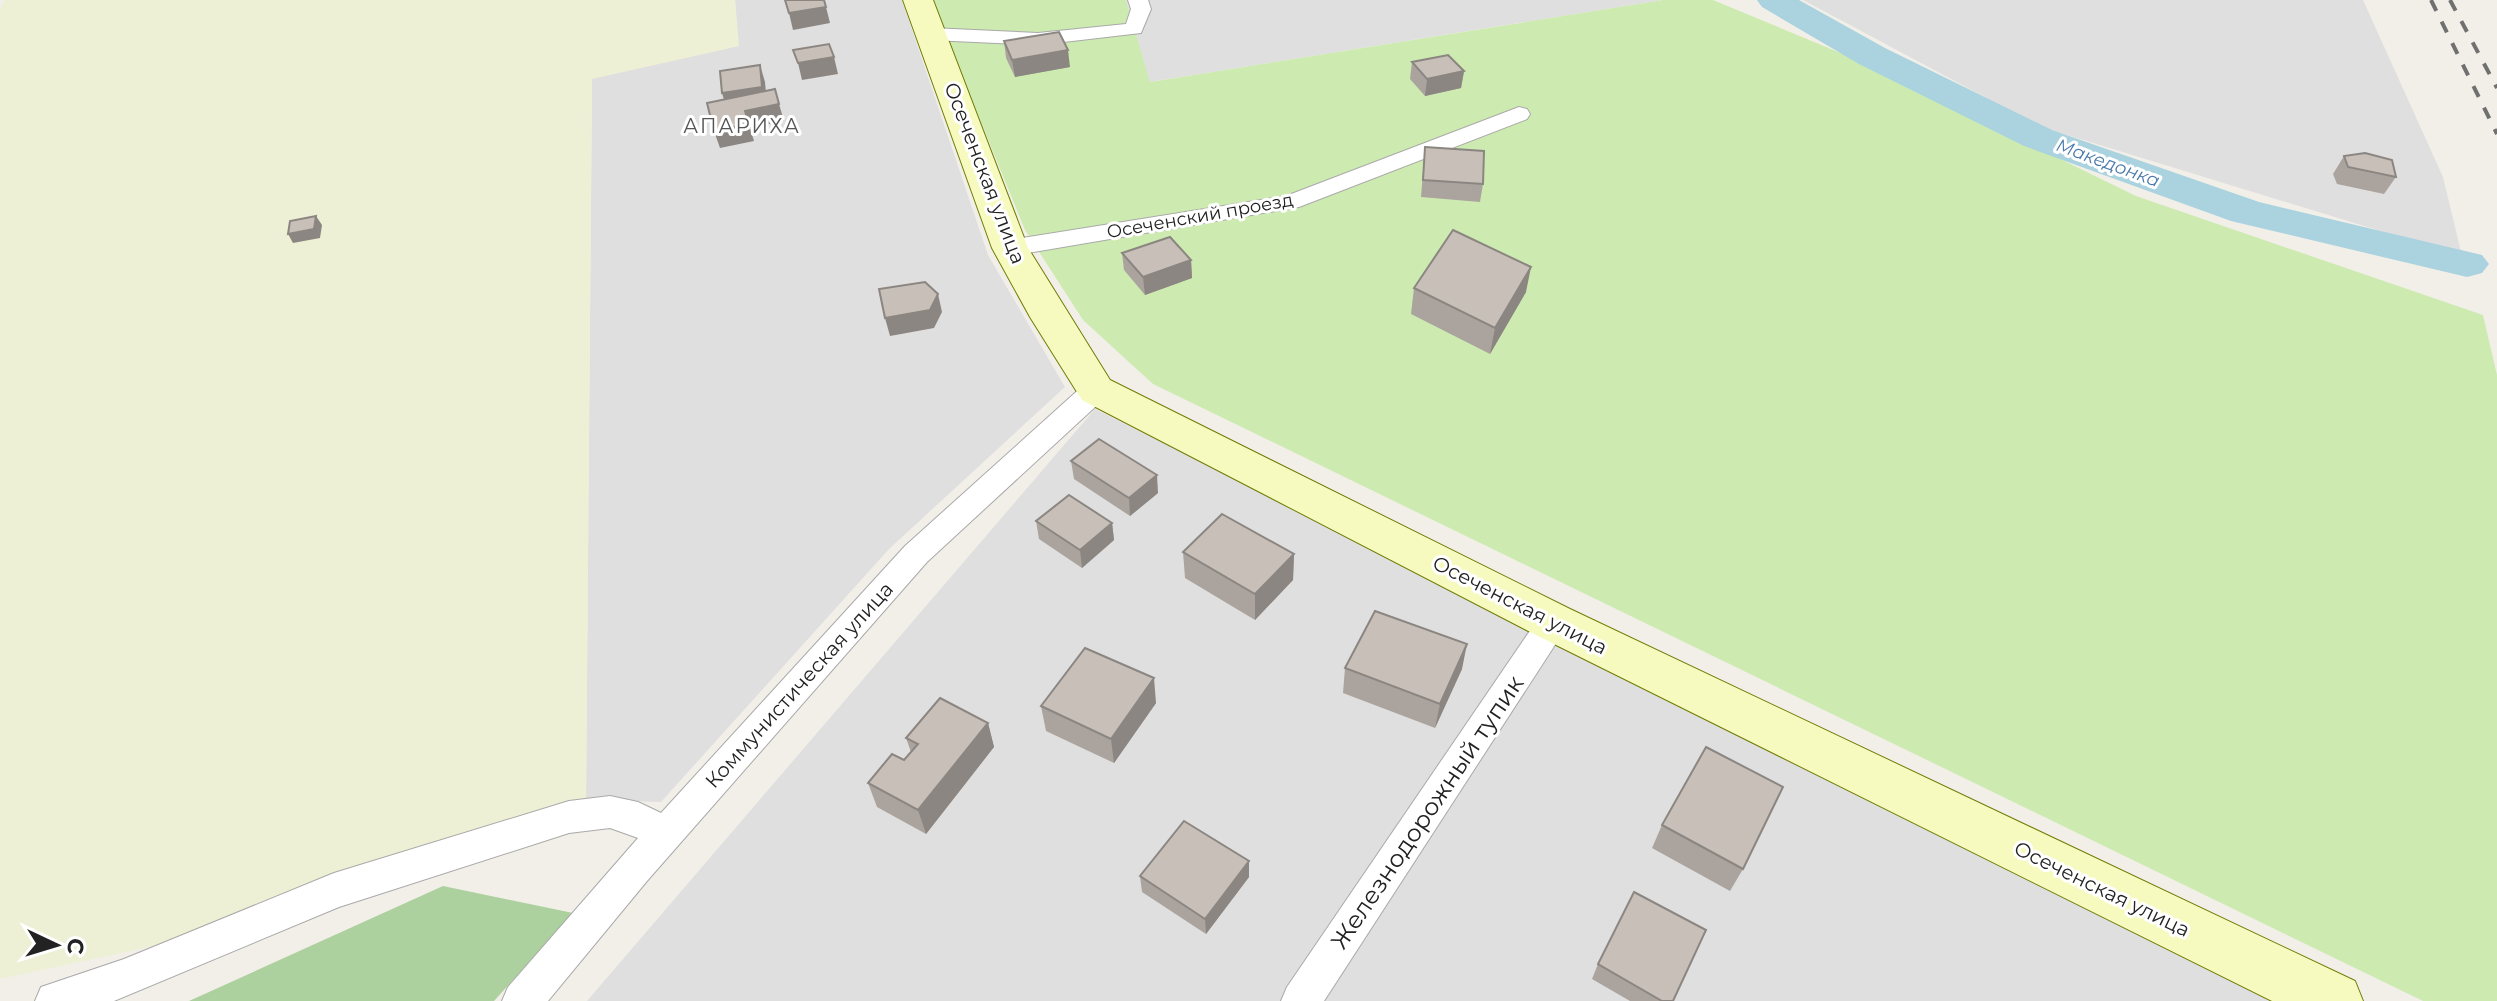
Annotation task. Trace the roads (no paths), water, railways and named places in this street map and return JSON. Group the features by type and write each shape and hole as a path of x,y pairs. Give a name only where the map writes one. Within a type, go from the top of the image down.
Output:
{"street":[{"path":"925,17 1038,39 1134,29 1141,9 1138,0"},
{"name":"Осеченская улица","path":"925,17 1010,248 1096,390 1553,622 2334,1001"},
{"name":"Осеченский проезд","path":"1010,248 1291,202 1519,114"},
{"name":"Коммунистическая улица","path":"522,1001 665,835 916,554 1096,390"},
{"name":"Железнодорожный тупик","path":"1301,1001 1553,622"},
{"path":"55,1001 125,978 334,891 569,817 610,812 638,818 665,835"}],"waterway":[{"name":"Македонка","path":"1774,0 1872,56 2038,138 2246,212 2467,264"}],"railway":[{"path":"2431,0 2497,134"},
{"path":"2450,0 2497,88"}],"district":[{"name":"АПАРИХА","path":"742,126"}]}
